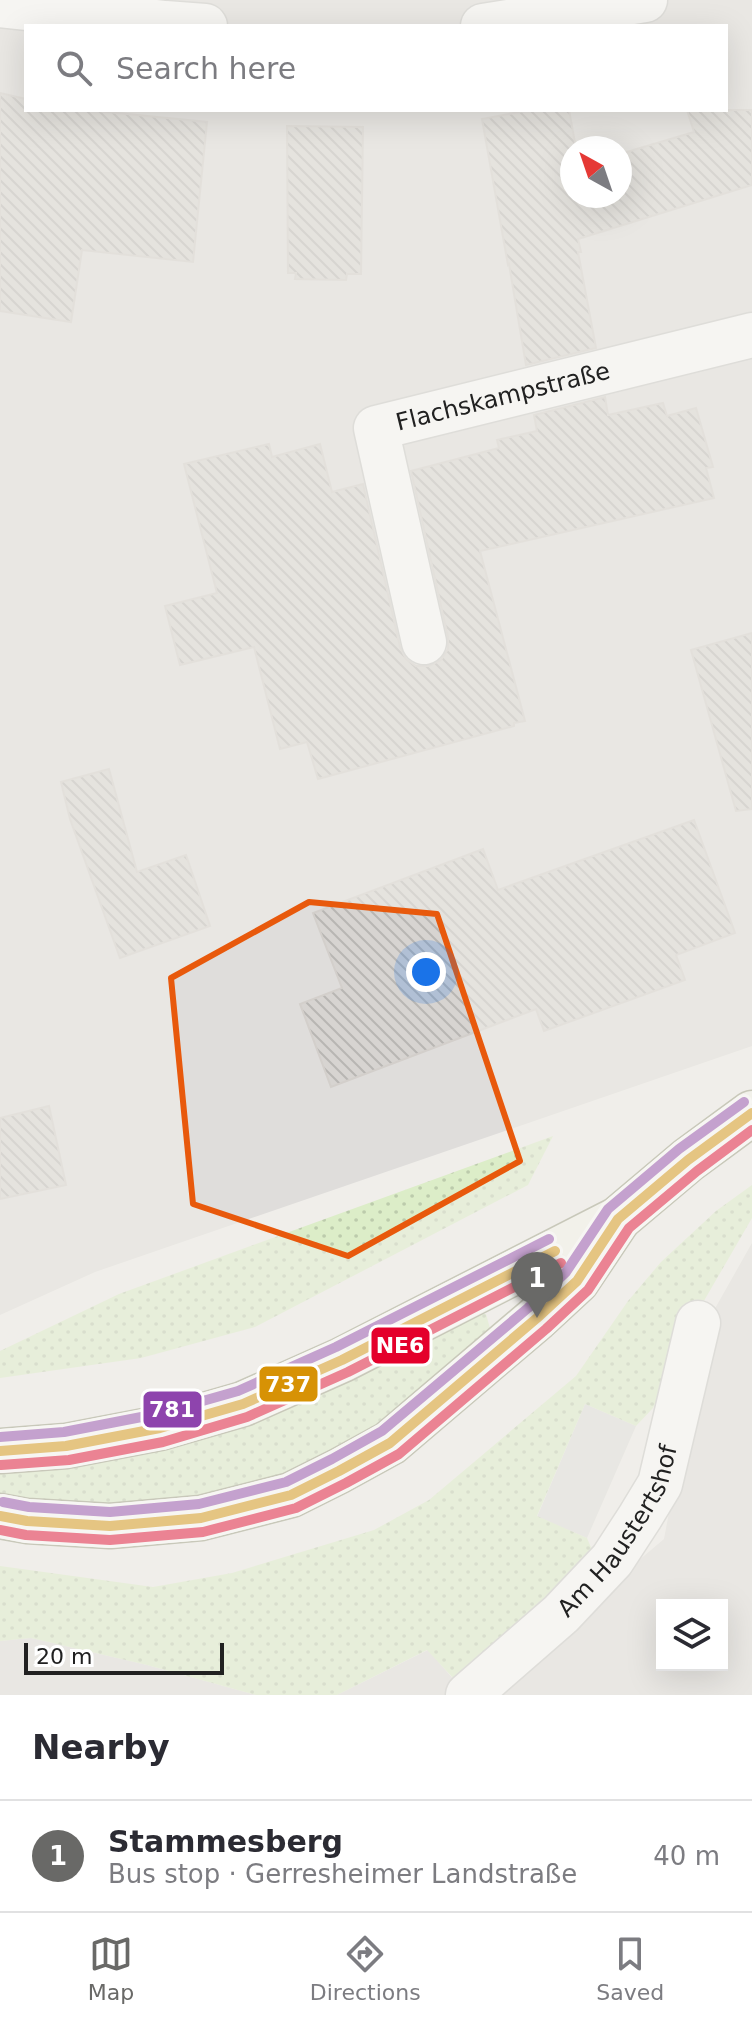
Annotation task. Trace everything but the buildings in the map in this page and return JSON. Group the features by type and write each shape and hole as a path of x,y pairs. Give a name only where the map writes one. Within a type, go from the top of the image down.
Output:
{"street":[{"path":"495,24 645,0"},
{"path":"0,5 178,24"},
{"name":"Flachskampstraße","path":"424,642 376,428 752,335"},
{"path":"0,1451 66,1446 160,1428 243,1404 342,1360 618,1219 688,1160 752,1113"},
{"path":"0,1516 27,1521 110,1526 201,1518 291,1495 390,1443 577,1281 618,1219"},
{"name":"Am Haustertshof","path":"468,1695 561,1614 612,1560 660,1484 698,1323"}],"highlighted area":[{"path":"309,902 437,914 520,1161 348,1256 193,1204 171,978"}],"shaded area":[{"path":"0,0 752,0 752,1046 95,1272 0,1315"},
{"path":"752,1243 752,1695 480,1695 664,1539 704,1328"},
{"path":"585,1404 636,1426 587,1538 537,1517"},
{"path":"31,1638 256,1695 0,1695 0,1641"},
{"path":"428,1650 467,1695 337,1695"}],"green space":[{"path":"553,1136 528,1185 255,1327 141,1358 0,1378 0,1351 119,1294"},
{"path":"752,1185 752,1218 694,1318 653,1408 636,1426 585,1404 537,1516 587,1538 597,1562 454,1679 427,1650 337,1695 256,1695 31,1638 0,1641 0,1566 153,1587 232,1573 374,1530 429,1500 576,1376 628,1301 661,1262 716,1211"},
{"path":"464,1314 486,1314 493,1339 365,1440 283,1482 124,1516 0,1501 0,1465"}],"transit line":[{"name":"781","path":"3,1502 29,1507 110,1512 199,1504 286,1482 332,1459 382,1431 528,1308 566,1272 608,1209 679,1149 744,1102"},
{"name":"737","path":"0,1516 27,1521 110,1526 201,1518 291,1495 339,1471 390,1443 537,1318 577,1281 618,1219 688,1160 752,1113"},
{"name":"NE6","path":"0,1530 26,1535 110,1540 203,1532 296,1508 346,1483 399,1454 546,1329 588,1290 629,1228 752,1130"},
{"name":"781","path":"0,1437 64,1432 157,1414 238,1391 336,1347 549,1239"},
{"name":"737","path":"0,1451 66,1446 160,1428 243,1404 342,1360 555,1251"},
{"name":"NE6","path":"1,1465 69,1460 163,1442 247,1417 348,1372 561,1263"}],"place":[{"name":"Stammesberg","path":"537,1318"}]}
